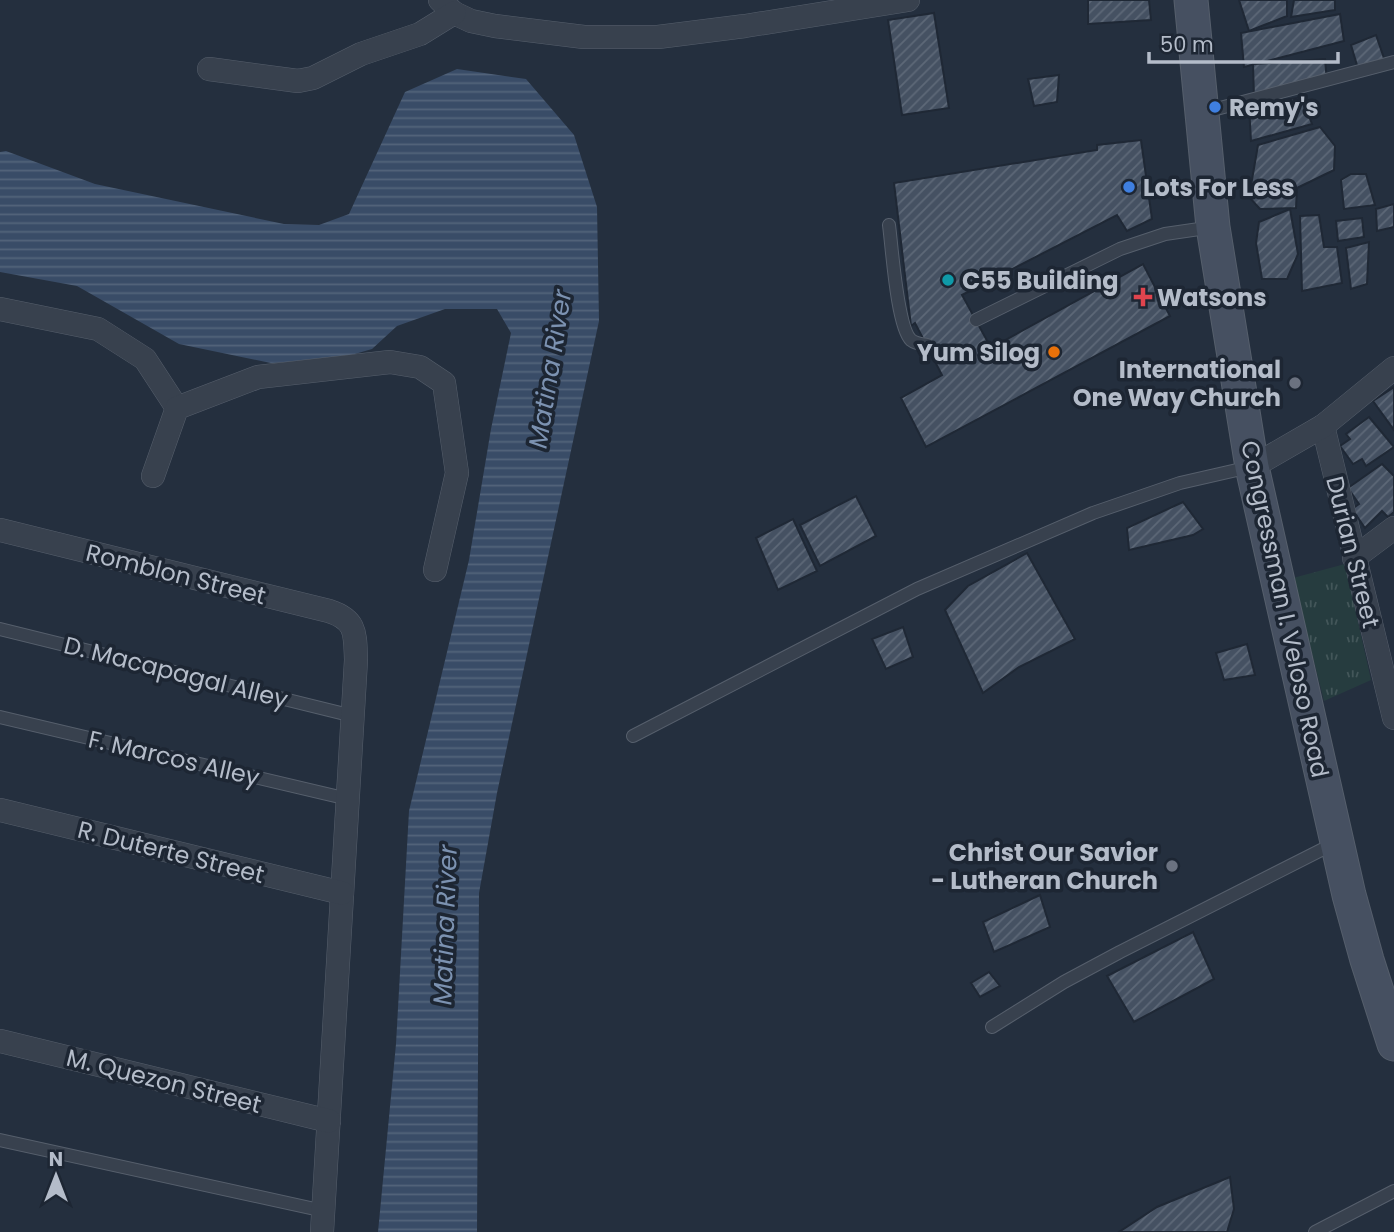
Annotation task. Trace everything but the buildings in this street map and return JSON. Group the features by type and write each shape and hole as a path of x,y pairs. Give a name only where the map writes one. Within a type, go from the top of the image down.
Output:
{"main road":[{"name":"Congressman I. Veloso Road","path":"1191,0 1213,227 1252,467 1337,842 1367,960 1393,1037"}],"street":[{"path":"209,69 298,81 313,78 361,54 421,34 447,7 471,21 508,28 584,37 658,37 908,0"},
{"path":"0,309 98,329 145,359 177,408"},
{"path":"153,476 177,408 258,377 390,362 420,367 444,383 457,473 435,570"},
{"path":"1252,467 1322,426 1394,368"},
{"name":"Durian Street","path":"1322,426 1354,558 1389,680 1394,718"},
{"path":"1354,558 1394,528"},
{"name":"Romblon Street","path":"0,530 341,615 354,630 356,650 353,716"},
{"path":"323,1222 353,716"},
{"name":"R. Duterte Street","path":"0,810 342,893"},
{"name":"M. Quezon Street","path":"0,1041 329,1121"}],"lane":[{"path":"1201,113 1394,62"},
{"path":"890,225 900,308 906,334 917,344 927,345"},
{"path":"976,320 1120,249 1165,234 1213,227"},
{"path":"634,736 917,589 1093,513 1180,483 1252,467"},
{"name":"D. Macapagal Alley","path":"0,629 353,716"},
{"name":"F. Marcos Alley","path":"0,717 348,799"},
{"path":"992,1027 1086,970 1337,842"},
{"path":"0,1140 323,1222"},
{"path":"1315,1232 1394,1191"}],"green space":[{"path":"1345,564 1371,680 1324,701 1293,578"}],"water":[{"name":"Matina River","path":"457,69 526,79 574,135 597,207 599,321 497,793 479,893 477,1232 378,1232 396,1044 409,811 469,560 491,429 511,333 497,309 445,309 397,326 372,349 334,360 271,363 179,344 77,286 0,272 0,152 6,151 95,184 284,224 319,225 349,214 405,92"}],"place":[{"name":"Remy's","path":"1215,107"},
{"name":"Lots For Less","path":"1129,187"},
{"name":"C55 Building","path":"948,280"},
{"name":"Watsons","path":"1143,297"},
{"name":"Yum Silog","path":"1054,352"},
{"name":"International One Way Church","path":"1295,383"},
{"name":"Christ Our Savior - Lutheran Church","path":"1172,866"}]}
